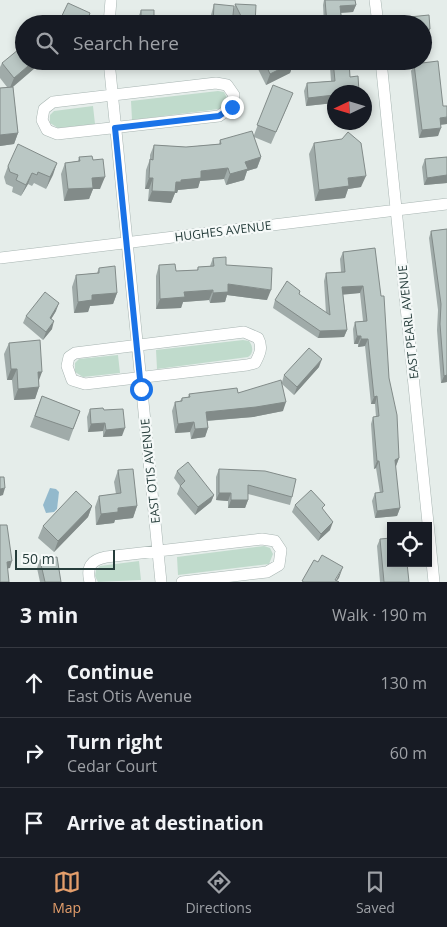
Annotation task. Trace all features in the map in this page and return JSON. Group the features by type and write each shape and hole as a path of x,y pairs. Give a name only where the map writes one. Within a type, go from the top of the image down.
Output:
{"street":[{"path":"110,15 111,0"},
{"path":"375,0 377,15"},
{"name":"EAST OTIS AVENUE","path":"110,70 161,582"},
{"name":"EAST PEARL AVENUE","path":"382,70 434,582"},
{"path":"216,83 227,85 234,95 232,107 219,116 57,134 47,130 42,120 44,109 54,102 111,95 216,83"},
{"name":"HUGHES AVENUE","path":"0,258 447,204"},
{"path":"244,332 258,338 261,344 260,355 255,363 247,365 78,383 72,380 67,366 69,358 75,353 137,345 244,332"},
{"path":"90,582 88,573 90,564 97,559 268,539 275,541 280,550 281,558 279,565 267,572 182,582"}],"green space":[{"path":"218,91 224,92 227,98 227,104 219,109 132,120 131,101"},
{"path":"93,106 95,124 58,128 50,123 50,115 54,111"},
{"path":"243,340 249,341 252,347 251,354 248,357 157,369 156,350"},
{"path":"118,355 120,373 83,377 75,372 75,363 79,359"},
{"path":"264,546 270,548 273,554 269,564 178,575 177,557"},
{"path":"139,561 141,580 98,582 95,576 96,570 100,566"}],"water":[{"path":"50,488 56,489 59,492 57,509 54,512 46,513 43,505"}],"building":[{"path":"325,0 355,0 356,5 340,6 341,15 326,15"},
{"path":"68,3 90,13 89,15 62,15"},
{"path":"214,4 234,6 233,15 213,15"},
{"path":"235,4 256,5 255,15 240,15"},
{"path":"141,10 154,10 154,15 141,15"},
{"path":"15,52 15,70 23,70 14,78 2,63"},
{"path":"438,61 443,106 447,106 447,117 440,118 441,128 422,130 415,70 432,70 432,62"},
{"path":"268,70 278,70 270,74"},
{"path":"334,70 350,70 350,77 358,76 359,85 327,85 327,96 308,98 307,83 335,81"},
{"path":"273,85 293,93 276,132 257,125"},
{"path":"13,87 18,133 0,135 0,88"},
{"path":"252,131 261,157 245,162 248,169 230,174 228,168 201,171 201,178 176,182 175,192 152,191 153,178 149,178 150,159 153,160 154,145 186,147 221,144 220,140"},
{"path":"348,132 361,143 366,176 348,178 349,186 319,190 314,143 342,139"},
{"path":"18,144 57,163 50,177 38,172 37,175 32,173 26,185 16,180 18,175 10,172 8,166"},
{"path":"92,156 93,160 103,159 105,177 92,178 93,188 68,189 65,163 80,161 79,157"},
{"path":"447,157 447,175 427,178 425,159"},
{"path":"447,229 447,375 444,376 440,324 441,304 431,231"},
{"path":"375,248 381,296 384,296 389,378 397,415 399,458 395,460 400,508 377,511 375,493 383,492 379,461 377,461 373,417 379,416 377,396 374,397 368,339 361,339 361,336 357,336 355,322 367,321 363,286 342,287 347,330 320,331 275,300 287,281 300,291 299,294 330,315 326,273 345,272 343,252"},
{"path":"226,257 226,265 272,268 271,290 228,284 228,292 213,293 213,290 184,292 185,297 160,299 159,265 175,264 176,271 198,270 198,267 214,266 213,258"},
{"path":"115,266 117,293 92,295 92,300 78,302 76,275 99,273 99,268"},
{"path":"45,292 59,303 50,318 54,321 46,332 26,316"},
{"path":"40,340 42,372 38,372 39,387 18,389 17,369 11,369 9,343"},
{"path":"309,348 322,359 297,387 284,375"},
{"path":"281,380 286,402 206,412 208,428 195,429 194,422 178,424 175,402 182,401 182,398 190,397 189,394 237,388 238,393"},
{"path":"42,396 80,411 73,429 35,416"},
{"path":"103,408 104,410 123,409 125,428 106,430 105,423 91,424 90,409"},
{"path":"188,462 214,495 198,507 180,486 185,481 177,471"},
{"path":"133,469 137,506 118,508 118,512 101,514 99,496 121,493 118,470"},
{"path":"219,469 265,471 296,479 292,497 248,485 248,500 231,500 231,493 219,493"},
{"path":"0,477 4,477 5,488 0,489"},
{"path":"311,490 325,505 322,508 333,522 321,534 295,505"},
{"path":"76,491 92,506 58,541 43,526"},
{"path":"0,525 7,525 12,561 7,562 9,582 0,582"},
{"path":"387,538 387,567 407,567 409,582 384,582 380,539"},
{"path":"322,555 343,567 335,580 339,582 302,581 314,560 318,562"},
{"path":"57,557 61,582 45,582 40,560"}],"route":[{"path":"141,389 115,128 219,116 229,112 232,107"}]}
